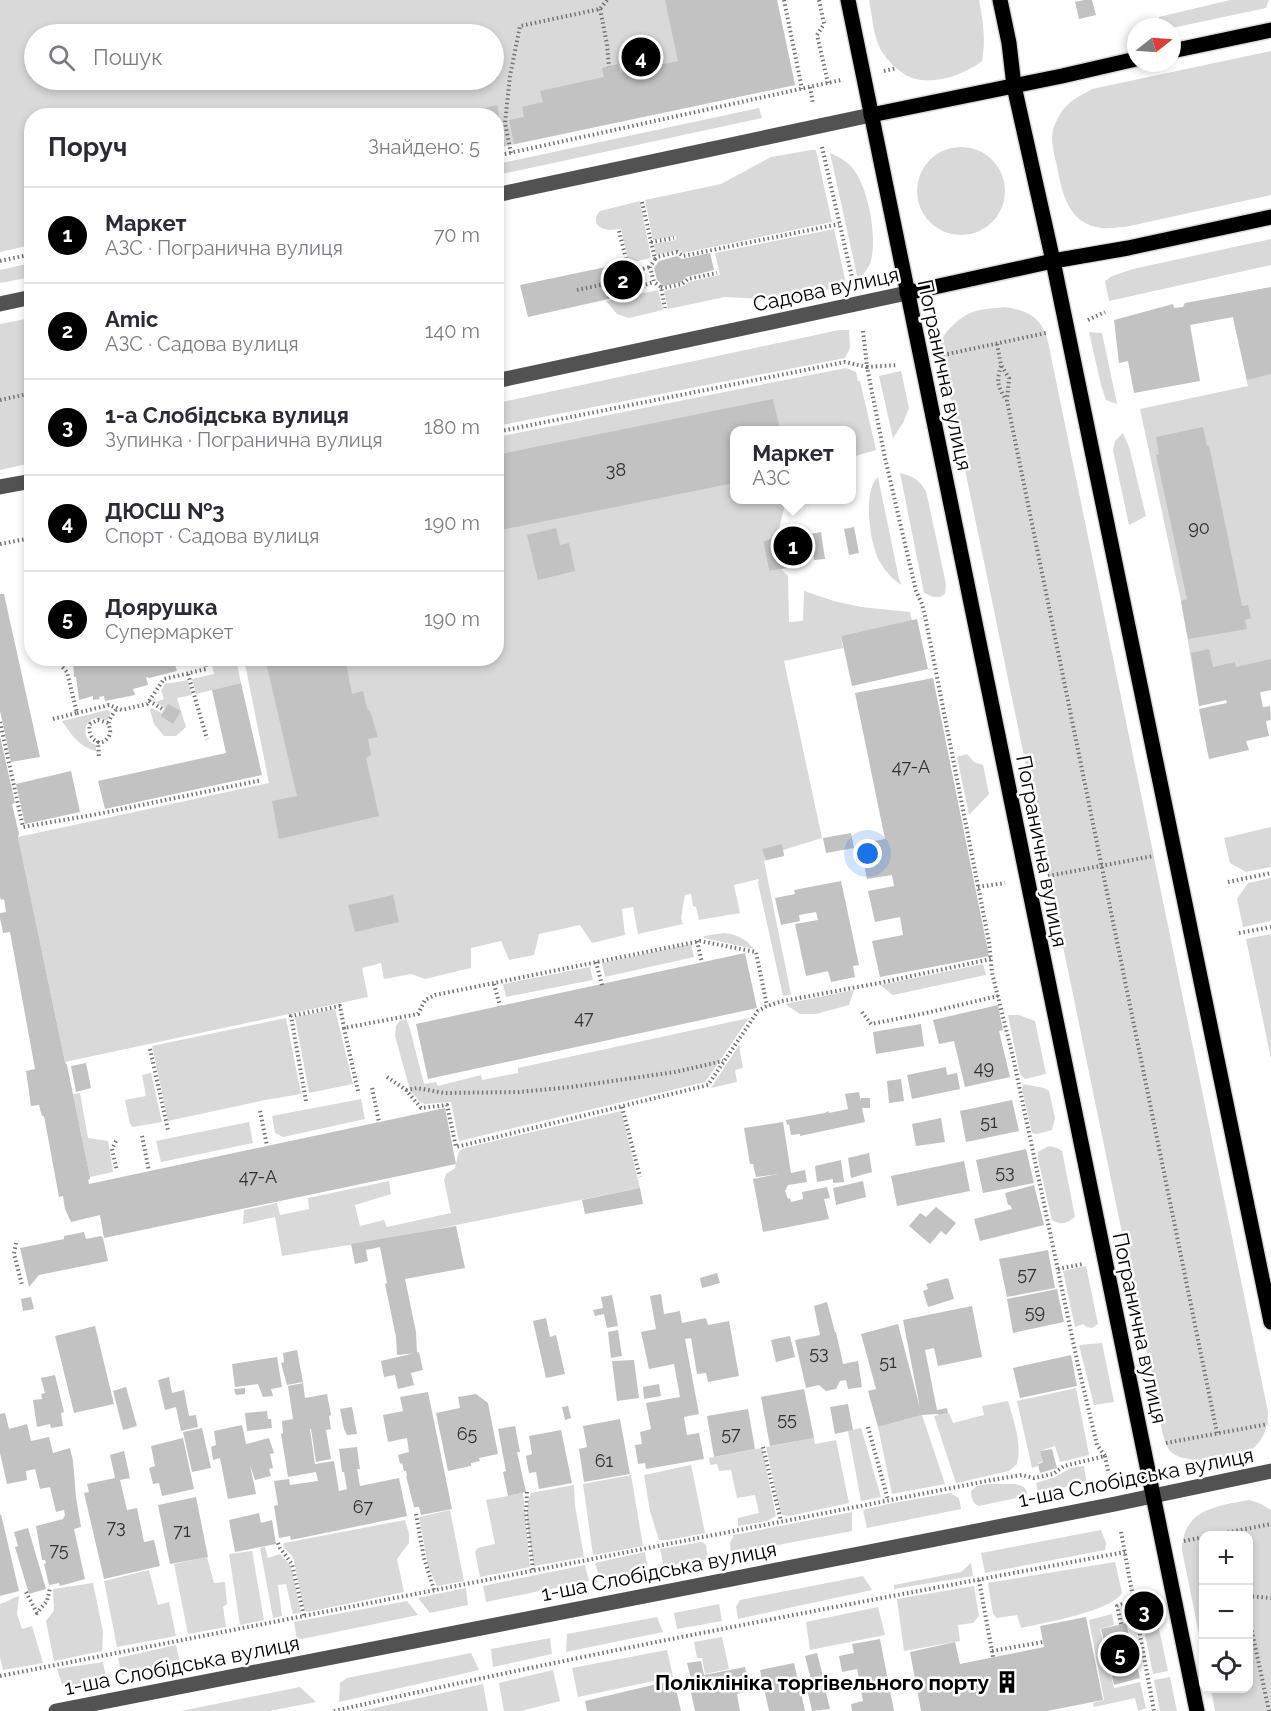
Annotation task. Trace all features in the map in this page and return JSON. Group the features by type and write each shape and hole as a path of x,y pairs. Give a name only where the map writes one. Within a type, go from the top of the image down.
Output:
{"main road":[{"name":"Погранична вулиця","path":"848,0 1197,1711"},
{"path":"1000,0 1009,43 1014,86 1053,261 1271,1322"},
{"path":"1181,49 1271,30"},
{"path":"871,115 1127,61"},
{"name":"Садова вулиця","path":"907,293 1271,217"}],"street":[{"path":"504,193 871,115"},
{"name":"Садова вулиця","path":"504,379 907,293"},
{"path":"0,304 24,299"},
{"path":"0,487 24,482"},
{"name":"1-ша Слобідська вулиця","path":"56,1711 1271,1471"}],"path":[{"path":"511,153 505,123 510,76 520,26 600,9 607,0"},
{"path":"784,0 802,89"},
{"path":"819,0 824,24 817,35 828,83"},
{"path":"600,9 609,67"},
{"path":"504,154 897,68"},
{"path":"810,87 852,282"},
{"path":"642,202 655,259"},
{"path":"654,282 644,285 640,290 609,296 603,272 635,266 639,270 650,267 657,257 677,252 683,256 839,224"},
{"path":"619,231 628,267"},
{"path":"651,242 674,238"},
{"path":"0,261 24,256"},
{"path":"650,267 654,282 664,288 682,285 688,279 717,273"},
{"path":"577,290 605,284"},
{"path":"661,287 665,308"},
{"path":"1088,320 1105,312"},
{"path":"862,331 887,466 916,591 924,610 978,887 992,973 1016,1073 1078,1365 1097,1445 1105,1456 1108,1472"},
{"path":"942,355 1046,333"},
{"path":"997,344 1001,365 1009,378 1007,401 1217,1432"},
{"path":"504,430 845,362 867,367 898,365"},
{"path":"1001,365 997,378 1007,401"},
{"path":"0,400 24,395"},
{"path":"0,544 24,539"},
{"path":"61,666 67,672 77,713"},
{"path":"53,719 109,705 122,710 147,704 164,679 206,669 206,666"},
{"path":"188,674 207,739"},
{"path":"149,701 164,710"},
{"path":"108,723 98,720 90,724 88,729 91,738 98,741 108,737 110,733 108,723 117,708"},
{"path":"0,722 23,827 262,780"},
{"path":"98,741 99,758"},
{"path":"978,887 1153,856"},
{"path":"1228,882 1271,873"},
{"path":"1239,933 1271,927"},
{"path":"344,1028 418,1014 425,1000 435,995 697,941 756,952 767,1005"},
{"path":"697,941 702,963"},
{"path":"387,1077 406,1090 421,1108 447,1105 456,1147 708,1085 758,1011 767,1005 990,959"},
{"path":"596,962 602,985"},
{"path":"494,984 500,1006"},
{"path":"862,1012 871,1024 998,996"},
{"path":"306,1101 291,1016 339,1006 358,1091"},
{"path":"150,1049 168,1130"},
{"path":"406,1090 417,1088 444,1093 519,1092 572,1088 675,1072 723,1061"},
{"path":"372,1088 379,1122"},
{"path":"622,1107 640,1177"},
{"path":"260,1111 267,1146"},
{"path":"142,1136 149,1171"},
{"path":"116,1142 112,1149 117,1171"},
{"path":"16,1243 14,1254 22,1286"},
{"path":"1166,1443 1268,1424"},
{"path":"868,1427 888,1500"},
{"path":"764,1447 781,1521"},
{"path":"0,1676 992,1480 1022,1475 1034,1478 1053,1474 1064,1466 1105,1456"},
{"path":"527,1492 526,1512 533,1570"},
{"path":"416,1514 424,1558 434,1590"},
{"path":"1241,1531 1271,1524"},
{"path":"1120,1532 1154,1711"},
{"path":"1182,1542 1199,1538"},
{"path":"278,1543 292,1564 304,1616"},
{"path":"334,1711 489,1676 1125,1552"},
{"path":"979,1580 993,1657"},
{"path":"26,1593 38,1613 47,1601 50,1588"},
{"path":"1253,1596 1271,1598"},
{"path":"1121,1624 1117,1606 1133,1600"},
{"path":"1253,1636 1269,1711"},
{"path":"992,1651 1043,1642"}],"shaded area":[{"path":"0,0 777,0 795,85 504,147 504,108 24,108 24,247 0,252"},
{"path":"869,0 979,0 984,30 982,61 967,71 940,79 921,80 907,76 892,65 881,51 875,35"},
{"path":"1230,0 1269,0 1266,8 1181,26 1181,18 1159,17"},
{"path":"1271,51 1271,195 1125,227 1105,228 1080,220 1073,213 1064,194 1054,152 1052,137 1059,115 1071,102 1092,89 1181,72 1181,70"},
{"path":"759,108 762,118 504,173 504,163"},
{"path":"961,147 986,154 998,166 1005,191 998,216 986,228 961,235 936,228 924,216 917,191 924,166 936,154"},
{"path":"816,150 832,222 683,253 678,250 656,255 654,244 676,240 676,236 653,240 645,200 721,184 771,157"},
{"path":"830,153 854,169 865,192 871,215 873,250 871,260 858,280"},
{"path":"640,201 651,258 629,263 621,229 602,228 597,224 596,219 600,211"},
{"path":"834,229 846,284 783,300 725,297 668,309 664,291 684,286 688,282 720,275 715,253"},
{"path":"1271,239 1271,265 1109,301 1105,281 1112,276 1133,269"},
{"path":"24,265 24,278 0,283 0,270"},
{"path":"1271,287 1271,690 1199,706 1181,601 1140,409 1248,386 1228,296"},
{"path":"658,290 663,310 629,318 617,314 606,301"},
{"path":"1005,307 1027,313 1038,321 1048,342 1268,1412 1265,1432 1260,1441 1252,1449 1235,1456 1199,1460 1178,1456 1168,1448 1162,1431 940,348 947,332 964,316 976,311"},
{"path":"24,319 24,465 0,470 0,324"},
{"path":"839,330 849,330 850,348 845,358 504,425 504,402"},
{"path":"1089,332 1102,333 1117,404 1106,400"},
{"path":"846,368 856,372 876,450 856,456 856,426 730,426 730,504 785,504 777,537 763,541 769,571 781,569 788,576 789,622 803,621 804,591 861,607 910,612 912,621 841,636 843,648 784,661 822,838 783,850 784,856 764,861 791,994 783,996 759,879 734,885 740,913 699,920 691,894 685,895 681,918 683,924 638,934 633,907 622,909 625,935 592,943 580,925 539,934 534,955 509,960 501,941 471,948 471,968 425,979 411,974 384,979 381,963 362,968 368,997 65,1062 18,837 269,783 245,666 504,666 504,436"},
{"path":"901,371 909,408 893,438 879,376"},
{"path":"1123,433 1129,447 1146,516 1129,525 1113,450 1115,441"},
{"path":"900,473 915,479 926,491 946,584 945,594 940,597 924,593"},
{"path":"878,477 902,585 884,569 873,544 869,505 873,484"},
{"path":"212,666 237,666 241,683 196,694 192,679 214,674"},
{"path":"188,680 192,695 177,698 186,727 176,736 164,736 154,724 150,710 151,708 162,713 165,708 155,702 164,699 161,691 165,684"},
{"path":"107,710 111,712 107,721 95,718 86,726 87,738 96,745 96,751 80,743 62,721"},
{"path":"967,754 974,762 983,765 989,794 969,815 957,757"},
{"path":"1271,827 1271,867 1246,872 1230,863 1224,838"},
{"path":"1271,878 1271,921 1243,927 1237,899 1248,883"},
{"path":"724,933 741,938 754,949 704,938 704,936"},
{"path":"1271,934 1271,1059 1246,939"},
{"path":"691,944 694,957 605,977 602,963"},
{"path":"983,964 986,975 893,995 880,985"},
{"path":"590,967 593,980 506,997 503,984"},
{"path":"854,990 849,1005 816,1014 800,1014 785,1004"},
{"path":"335,1009 353,1084 309,1093 295,1017"},
{"path":"1008,1015 1019,1015 1035,1021 1046,1074 1025,1079 1020,1074"},
{"path":"286,1018 301,1094 168,1121 152,1046"},
{"path":"749,1018 705,1082 459,1141 451,1102 425,1104 420,1102 410,1090 395,1036 399,1021 406,1019 424,1084 436,1082 438,1086 481,1075 482,1080 518,1073 518,1068"},
{"path":"739,1045 743,1068 735,1070 737,1082 711,1088"},
{"path":"151,1073 162,1122 133,1127 130,1124 125,1100 146,1096 142,1075"},
{"path":"1023,1084 1049,1091 1055,1118 1052,1130 1032,1133 1022,1089"},
{"path":"80,1093 88,1138 108,1141 113,1172 90,1177 73,1094"},
{"path":"361,1099 365,1119 283,1137 275,1133 272,1116"},
{"path":"621,1111 640,1188 397,1237 282,1256 275,1217 243,1224 244,1210 277,1203 280,1215 309,1209 308,1198 389,1181 391,1194 355,1205 360,1226 384,1220 387,1227 451,1213 444,1180 446,1174 455,1168 459,1151"},
{"path":"249,1122 253,1143 161,1162 156,1141"},
{"path":"1049,1146 1062,1151 1075,1217 1064,1223 1052,1220 1038,1159 1038,1152"},
{"path":"1086,1266 1098,1324 1092,1328 1083,1324 1075,1327 1063,1271"},
{"path":"1102,1343 1114,1402 1094,1405 1079,1345"},
{"path":"1076,1388 1089,1455 1060,1462 1055,1446 1040,1451 1043,1461 1032,1468 1017,1401"},
{"path":"1008,1401 1018,1440 1017,1464 1009,1471 956,1483 934,1416 949,1413 953,1423 984,1415 982,1406"},
{"path":"922,1415 945,1484 892,1494 878,1427"},
{"path":"861,1428 881,1497 861,1501 848,1431"},
{"path":"814,1438 815,1444 836,1440 849,1503 789,1516 783,1515 780,1511 766,1447"},
{"path":"762,1448 776,1516 767,1521 738,1526 738,1518 759,1513 755,1495 737,1498 731,1470 719,1471 717,1464 710,1465 709,1458"},
{"path":"691,1465 705,1533 659,1540 650,1511 644,1475"},
{"path":"1084,1466 1085,1483 1038,1493 1036,1483 1055,1477 1071,1468"},
{"path":"631,1475 643,1546 593,1555 583,1484"},
{"path":"1016,1484 1024,1487 1027,1492 1026,1496 979,1506 974,1502 971,1491 977,1486"},
{"path":"574,1485 575,1506 584,1557 534,1566 527,1519 531,1493"},
{"path":"523,1493 530,1567 480,1577 475,1552 478,1548 495,1544 486,1500"},
{"path":"950,1493 959,1498 961,1509 867,1528 863,1510"},
{"path":"1249,1500 1271,1510 1271,1711 1215,1711 1212,1693 1253,1693 1253,1531 1199,1531 1199,1634 1182,1550 1188,1526 1195,1518 1204,1512"},
{"path":"450,1510 464,1581 437,1586 428,1566 419,1517"},
{"path":"852,1512 852,1531 731,1554 730,1543 734,1535"},
{"path":"405,1520 409,1543 397,1559 404,1592 307,1612 304,1609 293,1557 283,1546 284,1543"},
{"path":"1101,1530 1106,1543 1105,1550 985,1573 981,1553"},
{"path":"702,1542 706,1545 708,1559 664,1567 660,1549"},
{"path":"265,1547 268,1558 280,1554 290,1565 301,1613 293,1614 286,1584 278,1585 282,1616 273,1618 260,1548"},
{"path":"252,1551 264,1620 240,1625 229,1554"},
{"path":"645,1552 648,1570 600,1580 595,1563"},
{"path":"207,1557 214,1583 225,1582 227,1604 223,1607 226,1627 188,1634 174,1564"},
{"path":"1115,1562 1122,1593 1116,1599 1091,1611 1021,1628 1017,1615 997,1618 993,1614 988,1583"},
{"path":"971,1563 973,1576 894,1589 894,1585 961,1572"},
{"path":"585,1565 589,1581 486,1602 483,1586"},
{"path":"149,1570 158,1605 169,1602 176,1636 117,1647 104,1581"},
{"path":"863,1576 872,1590 738,1619 736,1607 740,1600"},
{"path":"93,1583 103,1632 102,1651 54,1661 46,1621 54,1611 53,1589"},
{"path":"974,1586 979,1616 973,1623 958,1625 960,1641 904,1651 897,1599"},
{"path":"466,1588 468,1605 430,1613 418,1598"},
{"path":"19,1596 17,1614 22,1629 32,1626 43,1663 3,1670 0,1657 0,1604"},
{"path":"407,1601 418,1615 297,1640 294,1622"},
{"path":"719,1604 722,1621 677,1629 674,1613"},
{"path":"878,1607 885,1635 810,1650 806,1622"},
{"path":"1112,1614 1114,1625 1100,1629 1114,1688 1140,1682 1146,1708 1138,1711 1135,1698 1094,1707 1093,1703 1104,1700 1089,1620"},
{"path":"657,1617 663,1632 566,1652 567,1634"},
{"path":"1157,1620 1168,1671 1153,1674 1143,1624"},
{"path":"722,1637 729,1669 705,1674 702,1658 697,1658 694,1642"},
{"path":"550,1638 552,1654 493,1667 491,1649"},
{"path":"176,1645 180,1663 122,1675 118,1658"},
{"path":"667,1650 673,1677 578,1697 572,1668"},
{"path":"471,1653 479,1670 339,1702 340,1683 347,1678"},
{"path":"103,1662 106,1678 63,1687 57,1669"},
{"path":"553,1670 560,1701 521,1711 504,1711 499,1683"},
{"path":"1170,1677 1177,1711 1160,1711 1154,1680"},
{"path":"483,1684 488,1711 361,1711"},
{"path":"300,1687 316,1702 269,1711 181,1711"}],"building":[{"path":"665,0 777,0 795,85 514,144 509,120 524,117 522,107 543,102 540,91 604,77 602,68 618,64 620,73 678,61"},
{"path":"1092,0 1096,15 1079,19 1075,2"},
{"path":"710,253 714,270 686,277 682,282 664,286 657,280 654,268 659,261 677,256 682,259"},
{"path":"606,267 608,274 634,268 638,286 612,292 613,298 528,317 520,285"},
{"path":"1271,287 1271,374 1247,380 1233,317 1190,325 1200,381 1134,393 1128,361 1119,363 1114,320 1173,304 1174,308 1183,307 1185,303"},
{"path":"773,399 779,426 730,426 730,484 504,529 504,453"},
{"path":"1203,427 1207,446 1209,445 1242,606 1248,605 1251,618 1245,620 1247,629 1188,639 1181,601 1187,599 1156,455 1159,454 1156,437"},
{"path":"854,527 859,553 849,555 844,529"},
{"path":"556,528 560,545 569,543 575,571 538,580 527,535"},
{"path":"821,532 825,559 814,560 810,534"},
{"path":"781,536 787,568 769,571 763,541"},
{"path":"0,594 4,594 40,757 11,762 0,711"},
{"path":"917,619 928,669 852,686 841,636"},
{"path":"1209,649 1213,667 1235,662 1236,667 1271,659 1271,690 1260,692 1263,707 1270,706 1271,720 1266,721 1269,736 1246,741 1249,750 1209,759 1199,709 1227,703 1226,700 1199,706 1191,653"},
{"path":"73,666 175,666 177,671 146,677 148,685 133,689 135,695 105,701 104,696 99,697 100,699 93,700 93,696 79,700 76,677 74,677"},
{"path":"267,666 347,666 352,694 363,691 378,737 368,739 371,755 366,758 379,816 279,839 272,801 297,796"},
{"path":"933,678 989,956 880,977 872,941 903,935 900,917 875,922 868,891 894,886 892,875 867,879 860,844 885,839 855,693"},
{"path":"241,683 262,775 105,809 98,781 226,753 212,690"},
{"path":"168,704 181,711 173,724 161,716"},
{"path":"0,736 15,803 12,804 18,837 90,1177 89,1184 445,1108 456,1164 104,1238 100,1215 71,1222 65,1209 63,1196 59,1197 44,1116 42,1116 39,1105 31,1106 26,1071 35,1069 10,932 3,933 0,918 0,913 6,912 4,899 1,900 0,897"},
{"path":"71,771 80,812 25,824 16,784"},
{"path":"851,833 854,848 826,853 823,838"},
{"path":"782,844 784,856 766,860 762,849"},
{"path":"841,881 859,965 853,966 855,977 831,982 828,971 806,976 795,924 818,920 816,912 799,915 800,921 781,925 775,898 795,894 794,890"},
{"path":"393,895 399,922 355,932 348,905"},
{"path":"745,953 757,1008 428,1079 416,1024"},
{"path":"998,1005 1003,1030 999,1031 1010,1077 965,1087 954,1041 939,1044 933,1020"},
{"path":"921,1024 924,1046 876,1054 873,1032"},
{"path":"86,1063 91,1088 76,1092 71,1066"},
{"path":"946,1067 947,1075 957,1073 960,1089 912,1099 907,1075"},
{"path":"901,1079 904,1101 889,1103 887,1081"},
{"path":"859,1092 861,1102 861,1098 870,1098 870,1108 862,1108 865,1122 800,1136 800,1134 791,1135 786,1120 848,1109 845,1094"},
{"path":"1012,1100 1019,1131 966,1142 960,1111"},
{"path":"941,1118 945,1142 916,1146 912,1124"},
{"path":"783,1122 791,1173 805,1170 807,1182 788,1185 785,1191 788,1199 790,1198 791,1202 803,1199 802,1192 827,1187 830,1198 824,1199 829,1219 763,1232 753,1179 778,1174 756,1177 753,1164 750,1164 744,1128"},
{"path":"1026,1149 1034,1183 983,1193 976,1160"},
{"path":"869,1153 872,1172 851,1178 848,1158"},
{"path":"841,1160 844,1182 833,1183 833,1179 817,1182 815,1166"},
{"path":"964,1161 970,1191 897,1206 891,1176"},
{"path":"863,1181 866,1197 836,1205 833,1188"},
{"path":"1034,1185 1044,1225 980,1241 974,1219 1012,1209 1008,1205 1005,1193"},
{"path":"640,1188 643,1204 585,1214 582,1200"},
{"path":"936,1207 956,1223 946,1235 941,1231 930,1244 909,1226 920,1213 926,1217"},
{"path":"456,1226 465,1268 405,1279 416,1332 417,1353 397,1355 396,1337 380,1247 366,1250 368,1261 355,1264 351,1244"},
{"path":"84,1232 86,1239 101,1236 103,1238 108,1261 39,1275 29,1287 20,1248 64,1239 64,1236"},
{"path":"1048,1250 1055,1288 1007,1297 999,1259"},
{"path":"717,1273 720,1283 702,1288 700,1278"},
{"path":"948,1278 954,1299 928,1307 923,1291 928,1289 926,1284"},
{"path":"1057,1289 1064,1322 1013,1333 1007,1299"},
{"path":"661,1294 664,1314 680,1311 682,1323 706,1318 708,1325 729,1321 739,1376 708,1382 706,1373 697,1374 691,1338 685,1339 699,1414 684,1417 687,1435 699,1433 704,1459 646,1469 645,1463 638,1464 635,1445 642,1444 640,1432 651,1429 646,1403 680,1397 674,1364 649,1369 641,1332 656,1329 650,1296"},
{"path":"612,1295 618,1326 607,1328 604,1314 595,1316 593,1310 603,1308 601,1297"},
{"path":"31,1297 34,1309 23,1311 21,1299"},
{"path":"827,1302 843,1364 858,1361 862,1387 848,1389 846,1380 840,1381 836,1389 826,1391 819,1385 806,1388 795,1340 820,1335 814,1306"},
{"path":"972,1306 982,1357 938,1366 934,1348 925,1350 937,1410 947,1408 948,1413 922,1415 878,1427 868,1391 876,1389 861,1334 898,1324 920,1408 903,1320"},
{"path":"546,1318 550,1337 556,1335 565,1374 546,1378 533,1321"},
{"path":"95,1326 114,1404 74,1413 55,1336"},
{"path":"618,1330 622,1356 611,1358 608,1332"},
{"path":"790,1336 795,1357 776,1362 771,1340"},
{"path":"297,1350 303,1382 287,1385 281,1363 284,1362 283,1353"},
{"path":"419,1352 423,1370 411,1373 414,1385 398,1389 395,1375 384,1377 381,1361"},
{"path":"1071,1355 1077,1386 1020,1398 1013,1368"},
{"path":"277,1357 282,1387 271,1389 273,1396 263,1397 258,1384 235,1387 232,1364"},
{"path":"634,1360 639,1398 617,1401 612,1361"},
{"path":"55,1375 64,1412 61,1413 63,1426 51,1428 50,1424 37,1427 33,1400 42,1399 41,1394 45,1393 41,1378"},
{"path":"169,1377 172,1393 184,1390 189,1416 196,1415 198,1427 181,1431 176,1407 165,1410 158,1380"},
{"path":"303,1383 305,1398 327,1394 331,1415 329,1416 331,1429 326,1430 331,1459 316,1462 310,1429 315,1464 334,1461 339,1491 347,1489 339,1449 357,1447 360,1486 399,1478 407,1516 291,1540 290,1536 279,1538 274,1506 278,1505 274,1481 289,1479 290,1485 318,1481 316,1472 288,1477 281,1434 283,1433 282,1421 293,1419 288,1386"},
{"path":"659,1384 661,1396 644,1399 643,1387"},
{"path":"126,1387 137,1426 123,1430 113,1391"},
{"path":"245,1388 245,1394 236,1395 234,1389"},
{"path":"804,1389 814,1438 770,1446 761,1397"},
{"path":"428,1392 452,1509 421,1515 419,1507 414,1507 406,1471 402,1463 400,1464 398,1455 409,1452 407,1438 388,1442 383,1415 403,1411 400,1397"},
{"path":"476,1394 488,1403 498,1454 479,1458 480,1461 471,1463 471,1466 448,1471 436,1413 460,1408 458,1397"},
{"path":"848,1404 853,1430 835,1434 830,1407"},
{"path":"568,1406 571,1418 565,1420 562,1407"},
{"path":"352,1407 357,1434 347,1435 340,1409"},
{"path":"748,1409 755,1449 714,1457 707,1416"},
{"path":"267,1411 272,1428 247,1431 245,1413"},
{"path":"5,1413 9,1429 27,1424 31,1441 49,1437 53,1453 70,1448 81,1527 74,1529 85,1579 60,1586 59,1583 49,1585 44,1564 46,1563 42,1560 36,1526 63,1519 64,1510 56,1512 50,1487 40,1489 35,1469 26,1471 27,1480 7,1484 0,1453 0,1414"},
{"path":"620,1419 630,1474 584,1482 579,1449 587,1447 583,1426"},
{"path":"242,1425 246,1444 269,1438 274,1453 270,1454 273,1468 269,1469 271,1476 255,1480 250,1465 256,1494 228,1499 220,1458 213,1460 211,1447 216,1445 214,1431"},
{"path":"515,1426 520,1452 517,1452 526,1492 508,1496 498,1429"},
{"path":"202,1428 211,1468 192,1472 183,1432"},
{"path":"561,1430 572,1483 539,1489 536,1472 529,1473 526,1456 532,1454 529,1436"},
{"path":"183,1438 194,1489 162,1496 159,1483 153,1484 149,1468 155,1466 151,1446"},
{"path":"1052,1449 1057,1468 1040,1473 1038,1464 1043,1462 1040,1451"},
{"path":"124,1451 130,1478 120,1480 127,1510 137,1508 144,1542 154,1540 160,1566 104,1579 84,1493 89,1492 87,1484 115,1478 110,1455"},
{"path":"196,1497 208,1557 170,1564 158,1505"},
{"path":"259,1513 261,1523 272,1520 276,1544 235,1552 229,1520"},
{"path":"0,1515 19,1591 0,1596"},
{"path":"28,1528 46,1589 29,1594 15,1547 18,1546 14,1532"},
{"name":"Поліклініка торгівельного порту","path":"1086,1617 1103,1700 1047,1711 921,1711 910,1652 955,1642 960,1664 1044,1647 1040,1626"},
{"path":"1126,1623 1140,1678 1114,1685 1101,1629"},
{"path":"880,1639 894,1711 852,1711 851,1704 863,1701 857,1669 842,1672 839,1656 854,1653 852,1644"},
{"path":"817,1653 823,1676 811,1680 805,1656"},
{"path":"701,1661 704,1675 745,1667 750,1691 737,1694 740,1711 695,1711 687,1663"},
{"path":"794,1663 805,1711 769,1711 760,1670"},
{"path":"674,1680 681,1711 587,1711 585,1701"},
{"path":"824,1685 830,1709 812,1711 807,1689"}],"place":[{"name":"ДЮСШ №3","path":"641,57"},
{"name":"Amic","path":"623,280"},
{"name":"Маркет","path":"793,546"},
{"name":"1-а Слобідська вулиця","path":"1144,1611"},
{"name":"Доярушка","path":"1120,1654"},
{"name":"Поліклініка торгівельного порту","path":"1007,1682"}]}
